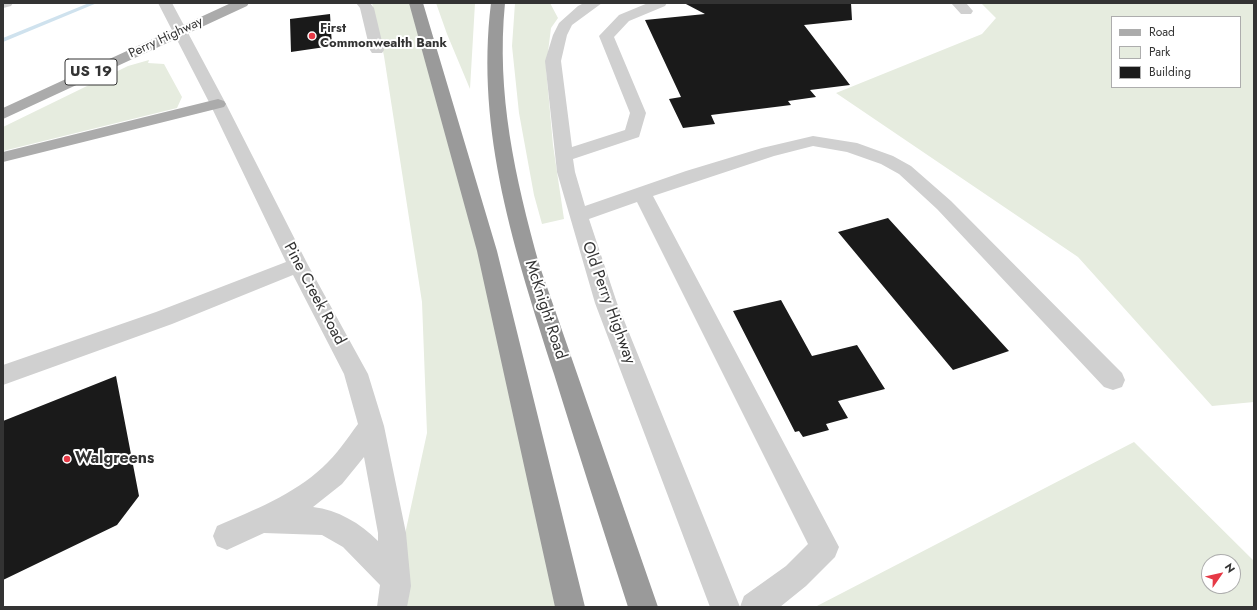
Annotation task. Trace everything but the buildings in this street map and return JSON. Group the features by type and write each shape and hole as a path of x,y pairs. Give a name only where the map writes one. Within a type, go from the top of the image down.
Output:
{"highway":[{"path":"416,3 487,251 570,607"},
{"name":"McKnight Road","path":"498,3 494,59 496,95 506,173 516,215 529,264 643,607"}],"main road":[{"name":"Perry Highway","path":"132,38 190,15 242,3"},
{"name":"Perry Highway","path":"3,114 190,15"},
{"path":"3,157 218,104"}],"street":[{"name":"Pine Creek Road","path":"165,3 190,15 218,104 298,265 356,374 371,426 392,532 396,598"},
{"path":"363,3 366,8 377,50"},
{"name":"Old Perry Highway","path":"595,3 583,9 566,23 560,35 552,61 566,172 578,216 606,303 725,607"},
{"path":"564,156 633,133 638,113 606,36 624,18 660,3"},
{"path":"578,216 642,192 760,154 813,141 851,147 887,160 905,170 944,205 1113,380"},
{"path":"642,192 825,547 796,576 755,607"},
{"path":"3,375 164,318 298,265"},
{"path":"227,536 263,520 306,496 333,476 347,461 371,426"},
{"path":"263,520 322,522 340,528 355,540 396,598"}],"green space":[{"path":"372,3 416,3 570,607 400,607 395,580 427,433 422,302 384,56"},
{"path":"436,3 475,3 470,89 447,34"},
{"path":"515,3 550,3 558,18 551,28 546,68 553,145 564,219 542,224 534,195 519,113 512,46"},
{"path":"981,3 1254,3 1254,402 1212,406 1078,257 836,93 982,34 996,18"},
{"path":"149,60 148,63 164,64 182,97 177,108 3,151 3,127 128,66"},
{"path":"1134,442 1254,561 1254,607 815,607"}],"waterway":[{"path":"3,40 94,3"}],"place":[{"name":"First Commonwealth Bank","path":"312,36"},
{"name":"Walgreens","path":"67,459"}]}
